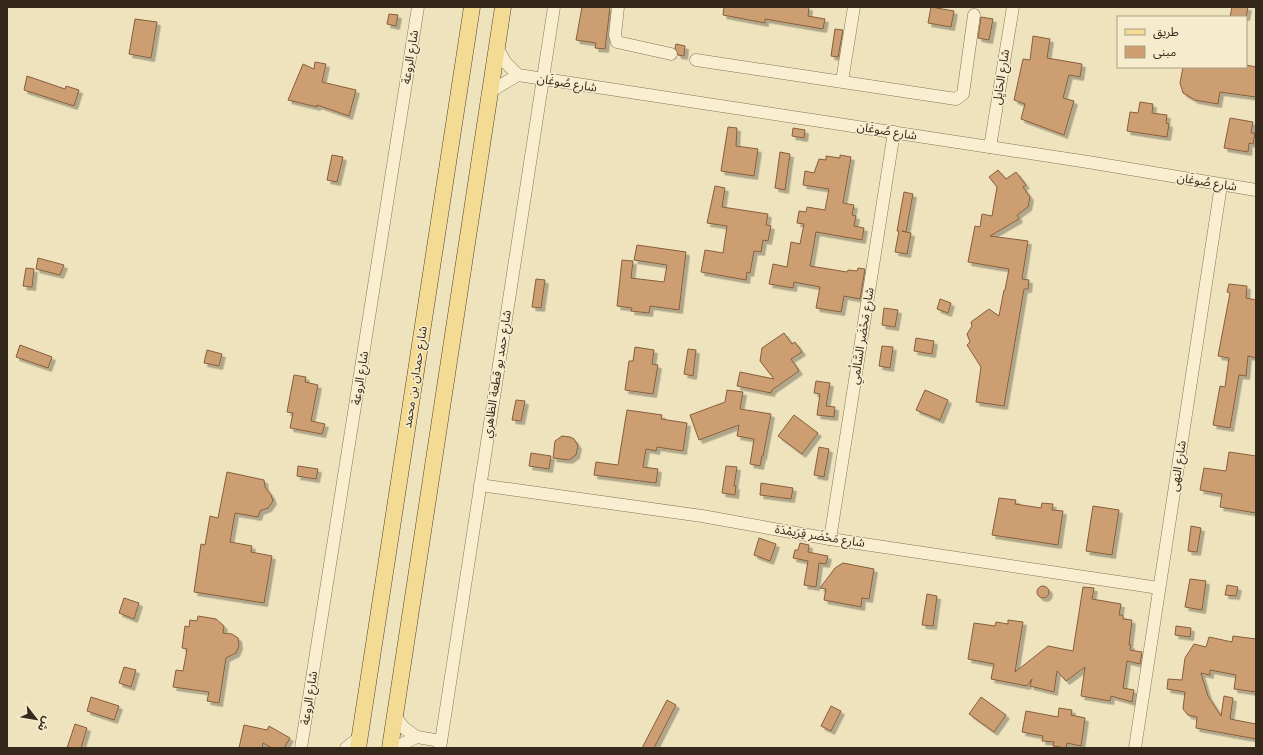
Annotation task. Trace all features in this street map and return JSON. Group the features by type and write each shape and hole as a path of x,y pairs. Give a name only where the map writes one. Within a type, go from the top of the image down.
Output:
{"main road":[{"name":"شارع حمدان بن محمد","path":"359,742 472,7"},
{"path":"390,748 503,7"}],"street":[{"name":"شارع الروعة","path":"301,748 418,7"},
{"name":"شارع حمد بو قطعة الظاهري","path":"394,715 404,728 417,737 440,744 554,7"},
{"path":"618,7 615,35 617,42 670,54"},
{"path":"842,81 854,7"},
{"name":"شارع الحَايِل","path":"990,147 1012,7"},
{"path":"696,60 956,99 963,94 974,15"},
{"path":"491,91 518,75 506,63 497,48"},
{"name":"شارع صُوغَان","path":"518,75 894,132 1256,190"},
{"name":"شارع مَحْضَر السَّالْمي","path":"830,539 894,132"},
{"name":"شارع النهى","path":"1135,748 1221,185"},
{"name":"شارع مَحْضَر قِرَيمْدَة","path":"480,485 702,516 830,539 1159,588"},
{"path":"394,748 417,737"},
{"path":"346,748 359,742"}],"building":[{"path":"582,7 610,7 605,49 595,48 596,43 576,40"},
{"path":"724,7 809,7 808,16 825,19 823,29 765,19 765,23 723,15"},
{"path":"931,7 954,11 951,27 928,23"},
{"path":"1232,7 1248,7 1246,16 1230,16"},
{"path":"389,14 398,15 396,26 387,24"},
{"path":"981,17 993,19 989,40 978,38"},
{"path":"135,19 157,22 151,58 129,54"},
{"path":"835,29 843,30 838,57 831,56"},
{"path":"1033,36 1050,39 1047,58 1082,64 1080,77 1069,75 1063,98 1074,101 1064,135 1021,119 1025,104 1014,100 1023,59 1030,60"},
{"path":"676,44 685,46 684,56 678,55 675,48"},
{"path":"315,62 326,64 322,82 356,90 349,116 317,105 317,107 288,100 303,64 314,69"},
{"path":"1247,65 1256,67 1256,97 1220,92 1218,104 1195,100 1183,93 1180,83 1183,68 1247,68"},
{"path":"27,76 65,89 66,86 79,90 74,106 24,90"},
{"path":"1140,102 1153,104 1152,113 1167,115 1166,123 1169,124 1167,137 1127,131 1130,112 1138,113"},
{"path":"1230,118 1253,122 1251,133 1255,133 1253,144 1249,143 1248,152 1224,148"},
{"path":"728,127 737,128 736,146 758,149 754,176 721,171"},
{"path":"793,128 805,130 804,138 792,136"},
{"path":"780,152 790,154 785,190 775,188"},
{"path":"332,155 343,157 337,182 327,180"},
{"path":"840,155 851,157 843,203 854,205 852,215 856,216 854,226 864,228 862,240 816,232 810,266 847,272 848,270 857,271 858,268 865,269 860,299 844,296 841,312 816,308 820,287 794,282 793,288 769,284 773,264 787,267 791,242 800,244 804,224 797,223 799,211 806,212 807,207 825,210 829,189 803,185 805,171 814,173 819,159 826,160 826,156 840,158"},
{"path":"998,170 1006,179 1016,172 1026,185 1023,187 1030,197 1028,207 1017,215 1019,219 990,236 1028,241 1022,279 1029,280 1028,289 1024,289 1004,406 976,402 981,367 967,345 970,342 967,334 972,326 971,322 989,309 999,316 1009,269 968,262 975,226 980,227 982,214 992,216 997,187 989,177"},
{"path":"715,186 725,188 722,207 768,214 766,225 771,226 768,241 763,240 761,252 754,251 750,273 747,272 746,280 701,272 705,250 723,253 727,226 707,223"},
{"path":"904,192 913,194 906,232 911,233 907,254 895,252"},
{"path":"637,245 686,252 679,310 650,306 649,313 631,311 632,308 617,306 622,260 633,261 631,278 664,282 667,265 634,260"},
{"path":"38,258 64,265 60,275 36,269"},
{"path":"26,268 34,269 32,287 23,286"},
{"path":"536,279 545,280 541,308 532,307"},
{"path":"1229,284 1247,286 1246,298 1256,300 1256,358 1248,356 1246,376 1239,375 1230,428 1213,425 1220,386 1225,387 1229,358 1218,356 1230,293 1227,292"},
{"path":"940,299 951,303 948,313 937,309"},
{"path":"884,308 898,310 895,327 882,325"},
{"path":"784,333 792,344 795,342 802,352 791,359 799,371 772,390 771,393 737,386 740,372 774,379 760,361 762,348"},
{"path":"916,338 934,341 932,354 914,351"},
{"path":"20,345 52,357 48,368 16,357"},
{"path":"882,346 893,347 890,368 879,366"},
{"path":"635,347 654,350 652,364 658,365 653,394 625,390 629,361 633,361"},
{"path":"688,349 696,350 693,376 684,374"},
{"path":"207,350 222,354 219,366 204,363"},
{"path":"294,375 306,377 305,382 318,385 311,421 325,424 322,434 290,428 293,413 287,412"},
{"path":"816,381 830,383 826,406 835,407 834,417 817,415 820,394 814,393"},
{"path":"727,390 743,392 740,409 771,414 760,466 750,464 754,439 737,436 739,425 699,440 690,415 725,402"},
{"path":"925,390 948,400 940,420 916,410"},
{"path":"516,400 525,401 521,421 512,420"},
{"path":"627,410 662,415 661,419 687,423 683,451 657,447 656,451 646,449 643,467 658,469 656,483 594,475 596,462 618,465"},
{"path":"794,415 818,433 802,454 778,436"},
{"path":"562,436 574,439 578,446 576,455 569,460 553,458 555,441"},
{"path":"819,447 829,449 824,477 814,475"},
{"path":"1229,452 1256,456 1256,513 1220,507 1222,494 1200,490 1204,468 1226,471"},
{"path":"531,453 551,456 549,469 529,466"},
{"path":"298,466 318,469 316,479 297,476"},
{"path":"726,466 737,467 734,486 736,486 735,495 722,493"},
{"path":"227,472 264,480 265,487 271,495 273,501 268,508 260,511 258,517 235,513 230,542 252,546 251,552 272,556 264,603 194,592 201,544 205,545 210,516 218,518"},
{"path":"761,483 793,488 791,499 760,495"},
{"path":"999,498 1016,500 1015,504 1041,508 1042,503 1053,504 1052,510 1063,511 1058,545 992,535"},
{"path":"1093,506 1119,510 1112,555 1086,551"},
{"path":"1191,526 1201,528 1197,552 1188,551"},
{"path":"759,538 776,544 770,561 754,555"},
{"path":"800,543 809,545 808,552 828,556 826,564 819,563 816,587 804,585 808,561 793,558 795,550 798,550"},
{"path":"843,563 874,569 869,599 862,598 861,607 824,600 826,589 820,588 835,568"},
{"path":"1190,579 1206,581 1202,610 1185,607"},
{"path":"1227,585 1238,587 1236,596 1225,595"},
{"path":"1043,586 1047,588 1049,592 1047,596 1043,598 1039,596 1037,592 1039,588"},
{"path":"1083,587 1094,588 1092,599 1121,604 1119,615 1123,615 1123,619 1132,620 1129,645 1131,645 1130,650 1142,652 1140,664 1127,661 1123,688 1134,690 1132,702 1111,696 1110,701 1081,696 1085,667 1066,681 1057,671 1054,692 1030,686 1032,679 1027,686 991,679 994,664 968,659 974,623 995,626 996,622 1008,624 1008,620 1023,622 1015,672 1048,646 1073,651"},
{"path":"927,594 937,596 933,626 922,625"},
{"path":"124,598 139,603 134,619 119,613"},
{"path":"198,616 216,619 224,626 223,633 232,634 238,638 239,646 236,653 226,658 219,703 207,701 209,692 173,687 176,670 183,671 187,649 182,648 185,626 189,627 190,620 197,621"},
{"path":"1176,626 1191,628 1190,637 1175,635"},
{"path":"1233,636 1256,639 1256,692 1234,689 1236,675 1210,670 1210,675 1201,673 1208,696 1221,716 1224,696 1233,698 1230,719 1256,724 1256,739 1196,728 1197,717 1188,715 1183,709 1185,692 1167,689 1168,679 1182,680 1185,658 1194,644 1206,647 1209,637 1232,642"},
{"path":"124,667 136,670 131,687 119,683"},
{"path":"91,697 119,706 114,720 87,711"},
{"path":"981,697 1006,715 994,732 969,714"},
{"path":"667,700 676,705 654,748 642,748"},
{"path":"831,706 841,711 831,731 821,726"},
{"path":"1059,708 1072,710 1071,715 1085,718 1081,746 1067,743 1066,748 1053,746 1054,742 1042,741 1043,736 1022,732 1026,711 1058,717"},
{"path":"75,724 87,728 81,748 67,748"},
{"path":"244,725 267,730 269,726 290,738 284,748 272,748 263,743 262,748 239,748"}]}
